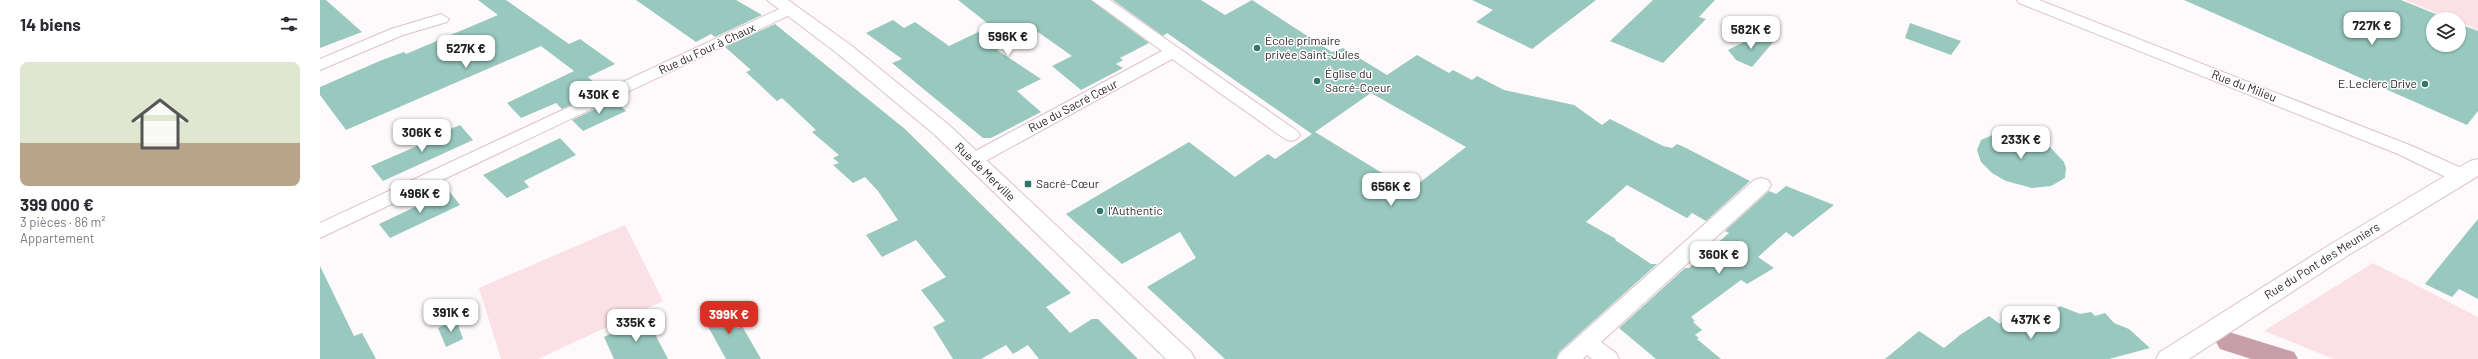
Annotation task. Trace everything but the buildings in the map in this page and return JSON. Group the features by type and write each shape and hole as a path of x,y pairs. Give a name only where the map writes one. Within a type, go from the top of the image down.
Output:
{"street":[{"path":"1100,0 1291,135"},
{"name":"Rue du Milieu","path":"2025,0 2410,152 2469,171"},
{"name":"Rue de Merville","path":"783,5 906,101 973,160 1182,359"},
{"name":"Rue du Four à Chaux","path":"320,231 783,5"},
{"path":"320,64 397,32 441,19"},
{"name":"Rue du Sacré Cœur","path":"973,160 1173,52"},
{"name":"Rue du Pont des Meuniers","path":"2174,356 2228,320 2469,171"},
{"path":"1568,359 1761,185"},
{"path":"1587,343 1608,359"}],"shaded area":[{"path":"2405,0 2478,0 2478,30 2466,25 2466,12 2434,12"},
{"path":"625,225 663,301 538,359 501,359 479,288"},
{"path":"2373,263 2478,317 2478,359 2334,359 2264,331"},
{"path":"2257,344 2294,359 2256,359 2244,353"}],"waterway":[{"path":"2229,342 2285,359"}],"place":[{"name":"École primaire privée Saint-Jules","path":"1257,48"},
{"name":"Église du Sacré-Coeur","path":"1317,81"},
{"name":"E.Leclerc Drive","path":"2425,84"},
{"name":"Sacré-Cœur","path":"1028,184"},
{"name":"l’Authentic","path":"1100,211"}]}
